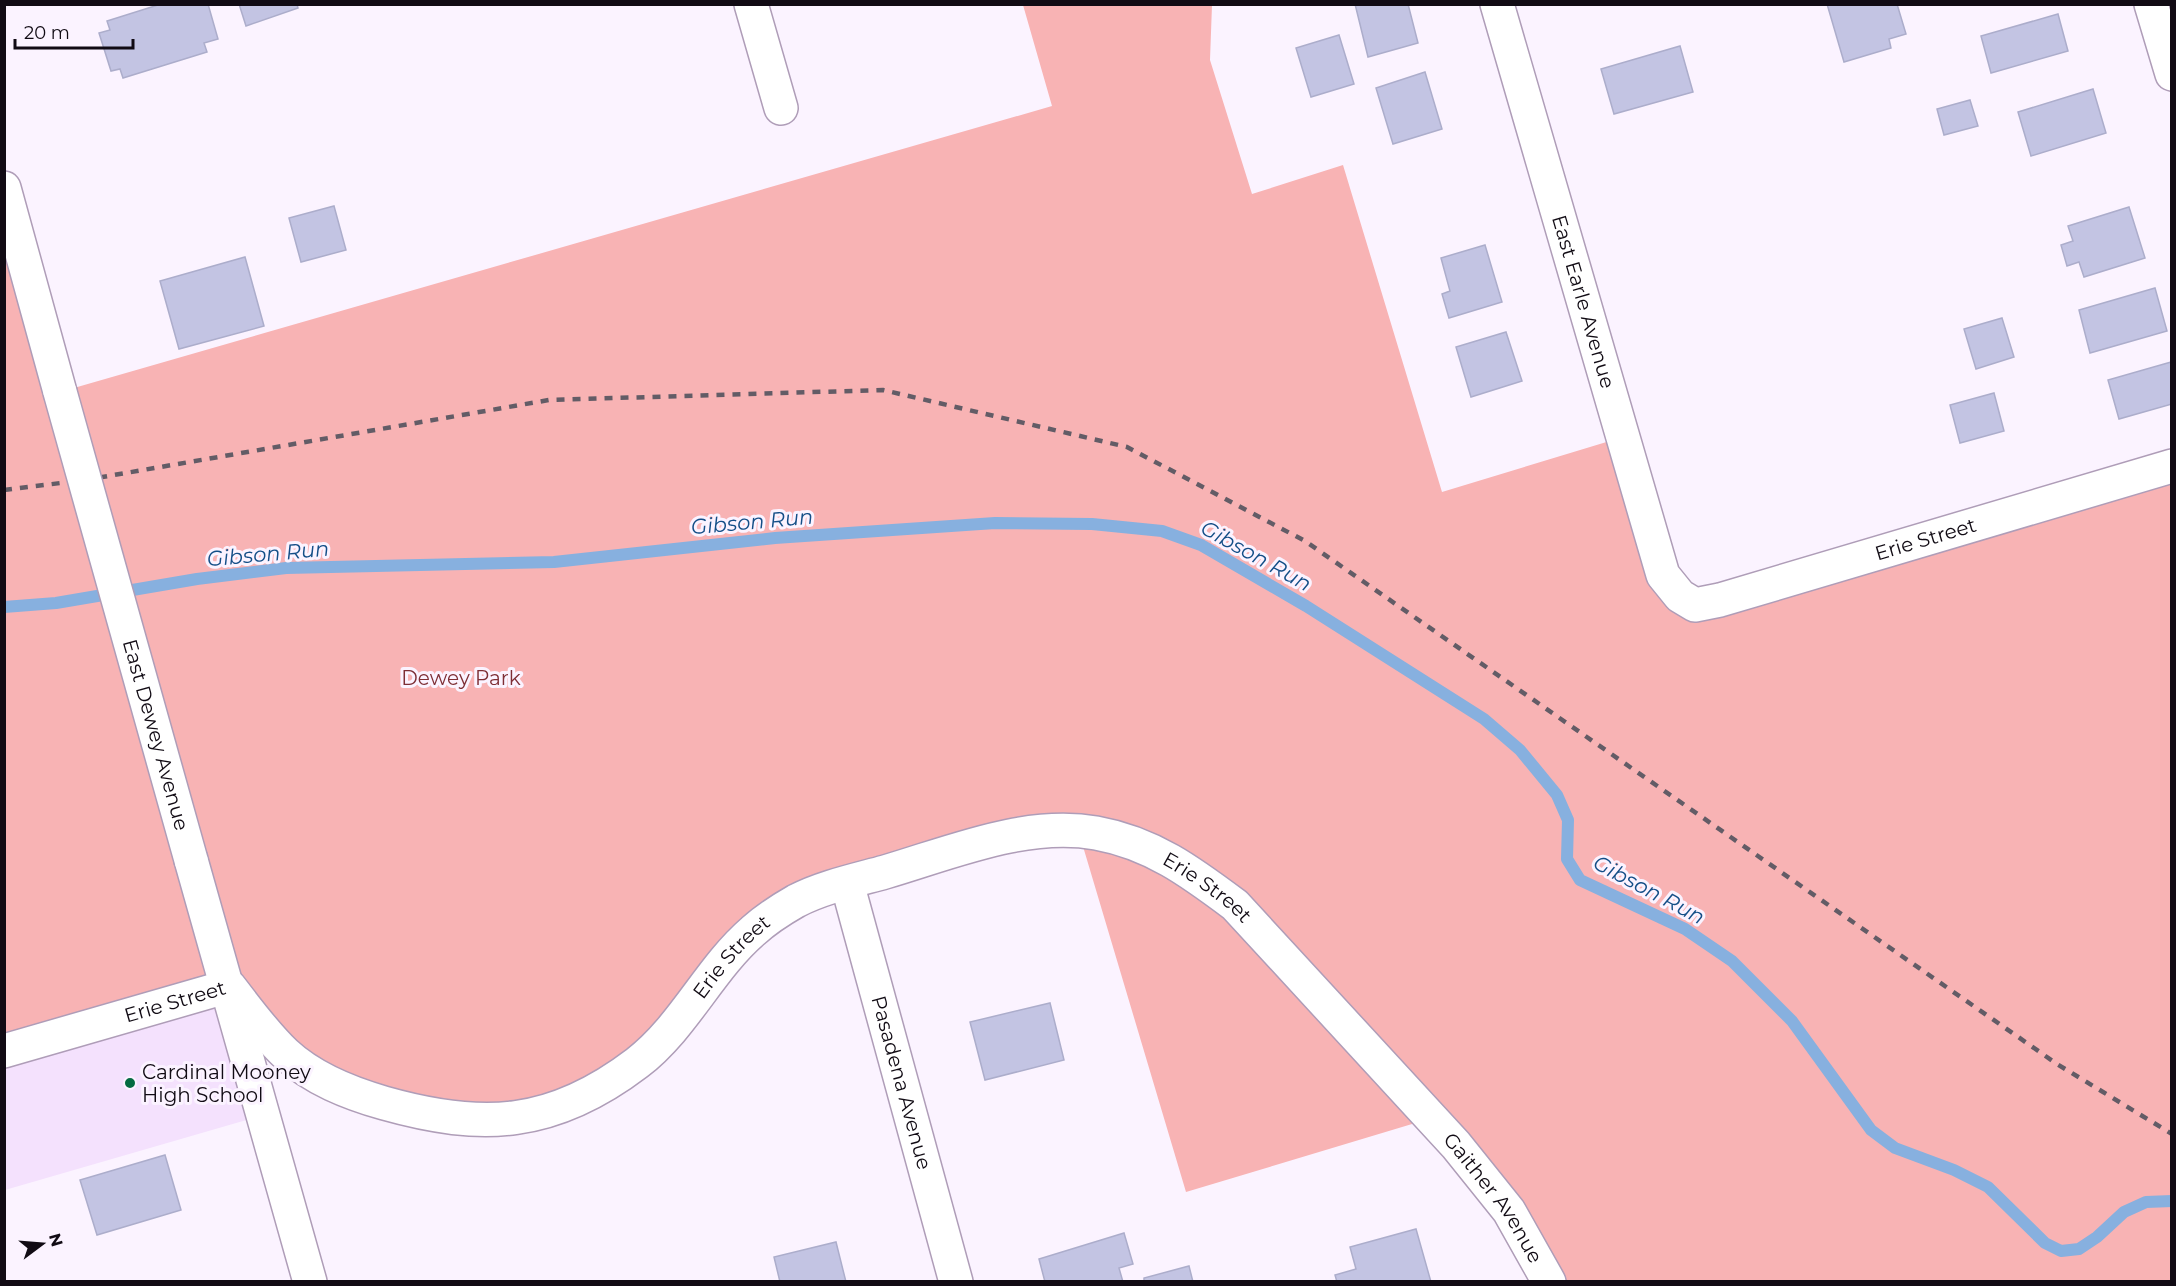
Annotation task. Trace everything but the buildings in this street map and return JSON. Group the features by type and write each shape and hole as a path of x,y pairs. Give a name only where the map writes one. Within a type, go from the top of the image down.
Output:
{"street":[{"path":"751,4 781,108"},
{"name":"East Earle Avenue","path":"1497,4 1664,575 1680,596"},
{"path":"2151,4 2172,74"},
{"name":"East Dewey Avenue","path":"4,188 310,1281"},
{"name":"Erie Street","path":"1680,596 1695,605 1720,600 2172,466"},
{"name":"Erie Street","path":"4,1051 229,986 287,1055 318,1077 351,1093 430,1116 485,1121 525,1117 564,1106 595,1090 639,1062 669,1031 730,954 754,930 797,901 847,883 1003,837 1046,831 1095,833 1151,848 1195,875 1235,905 1432,1118"},
{"name":"Pasadena Avenue","path":"847,883 956,1281"},
{"name":"Gaither Avenue","path":"1432,1118 1509,1211 1549,1281"}],"shaded area":[{"name":"Cardinal Mooney High School","path":"229,986 264,1115 5,1190 5,1051"}],"green space":[{"name":"Dewey Park","path":"1023,5 1212,5 1210,60 1252,194 1343,165 1442,492 1623,437 1680,596 2171,466 2171,1281 1549,1281 1432,1118 1186,1192 1079,833 784,910 669,1031 524,1117 351,1093 229,986 5,1051 4,188 60,392 1052,106"}],"waterway":[{"name":"Gibson Run","path":"4,607 56,603 197,579 286,568 554,562 775,538 995,523 1092,524 1162,531 1201,545 1306,606 1484,719 1520,750 1557,795 1568,820 1567,859 1580,880 1685,929 1732,961 1792,1021 1871,1130 1895,1148 1954,1170 1988,1187 2045,1243 2061,1251 2079,1249 2097,1237 2124,1212 2146,1202 2172,1201"}],"railway":[{"path":"4,490 85,480 549,400 883,390 1127,447 1305,541 2057,1064 2172,1134"}],"place":[{"name":"Cardinal Mooney High School","path":"130,1083"}]}
